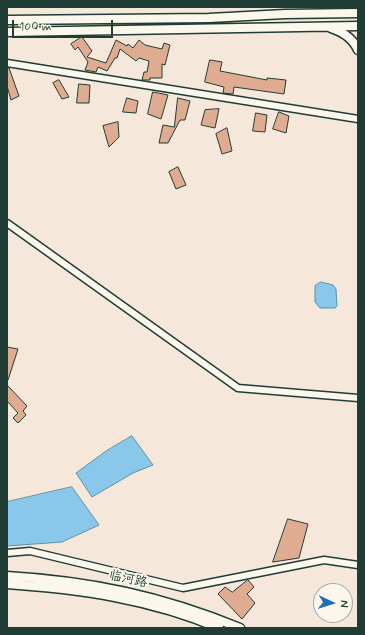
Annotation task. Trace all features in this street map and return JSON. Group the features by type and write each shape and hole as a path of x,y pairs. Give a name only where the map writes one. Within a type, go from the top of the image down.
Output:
{"main road":[{"path":"7,20 220,17 358,13"},
{"path":"220,17 258,29"},
{"path":"7,32 258,29 358,26"},
{"path":"322,27 347,35 358,50"},
{"name":"临河路","path":"7,576 62,580 143,594 240,628"},
{"name":"临河路","path":"7,584 54,587 119,597 154,605 219,628"}],"street":[{"path":"7,63 358,119"},
{"path":"7,223 238,388 358,398"},
{"path":"7,553 30,551 183,588 324,560 358,565"}],"water":[{"path":"321,282 333,285 336,289 337,306 335,308 320,308 315,302 315,286"},
{"path":"132,436 153,465 133,473 92,497 76,473 106,451"},
{"path":"72,487 99,525 62,542 7,546 7,502"}],"building":[{"path":"82,37 92,51 87,57 106,63 116,40 127,46 128,44 133,48 139,40 145,45 162,49 164,43 170,45 165,65 162,64 162,78 142,80 144,72 147,72 149,61 139,58 136,61 120,49 117,58 115,58 107,71 98,67 96,72 85,70 88,62 78,47 75,50 71,44"},
{"path":"210,60 222,62 220,71 267,80 267,78 286,80 284,94 234,87 233,94 223,93 224,87 205,82"},
{"path":"7,68 9,68 19,96 11,100 7,86"},
{"path":"59,80 69,97 62,99 53,83"},
{"path":"79,84 90,85 89,103 77,103"},
{"path":"153,92 168,95 161,119 148,114"},
{"path":"127,98 138,101 136,113 123,112"},
{"path":"178,98 190,101 185,120 180,120 168,143 159,143 163,125 174,127"},
{"path":"219,109 215,128 201,125 205,110"},
{"path":"279,112 289,116 286,133 273,129"},
{"path":"256,113 267,115 265,132 253,131"},
{"path":"118,122 119,137 109,147 103,126"},
{"path":"227,128 232,151 222,154 216,134"},
{"path":"178,167 186,185 176,189 169,172"},
{"path":"7,347 18,349 8,380 7,380"},
{"path":"7,385 27,406 23,411 26,415 18,423 13,418 18,413 7,401"},
{"path":"288,519 308,524 299,558 273,562"},
{"path":"248,580 254,587 247,594 255,603 242,619 218,594 225,587 232,592"}]}
